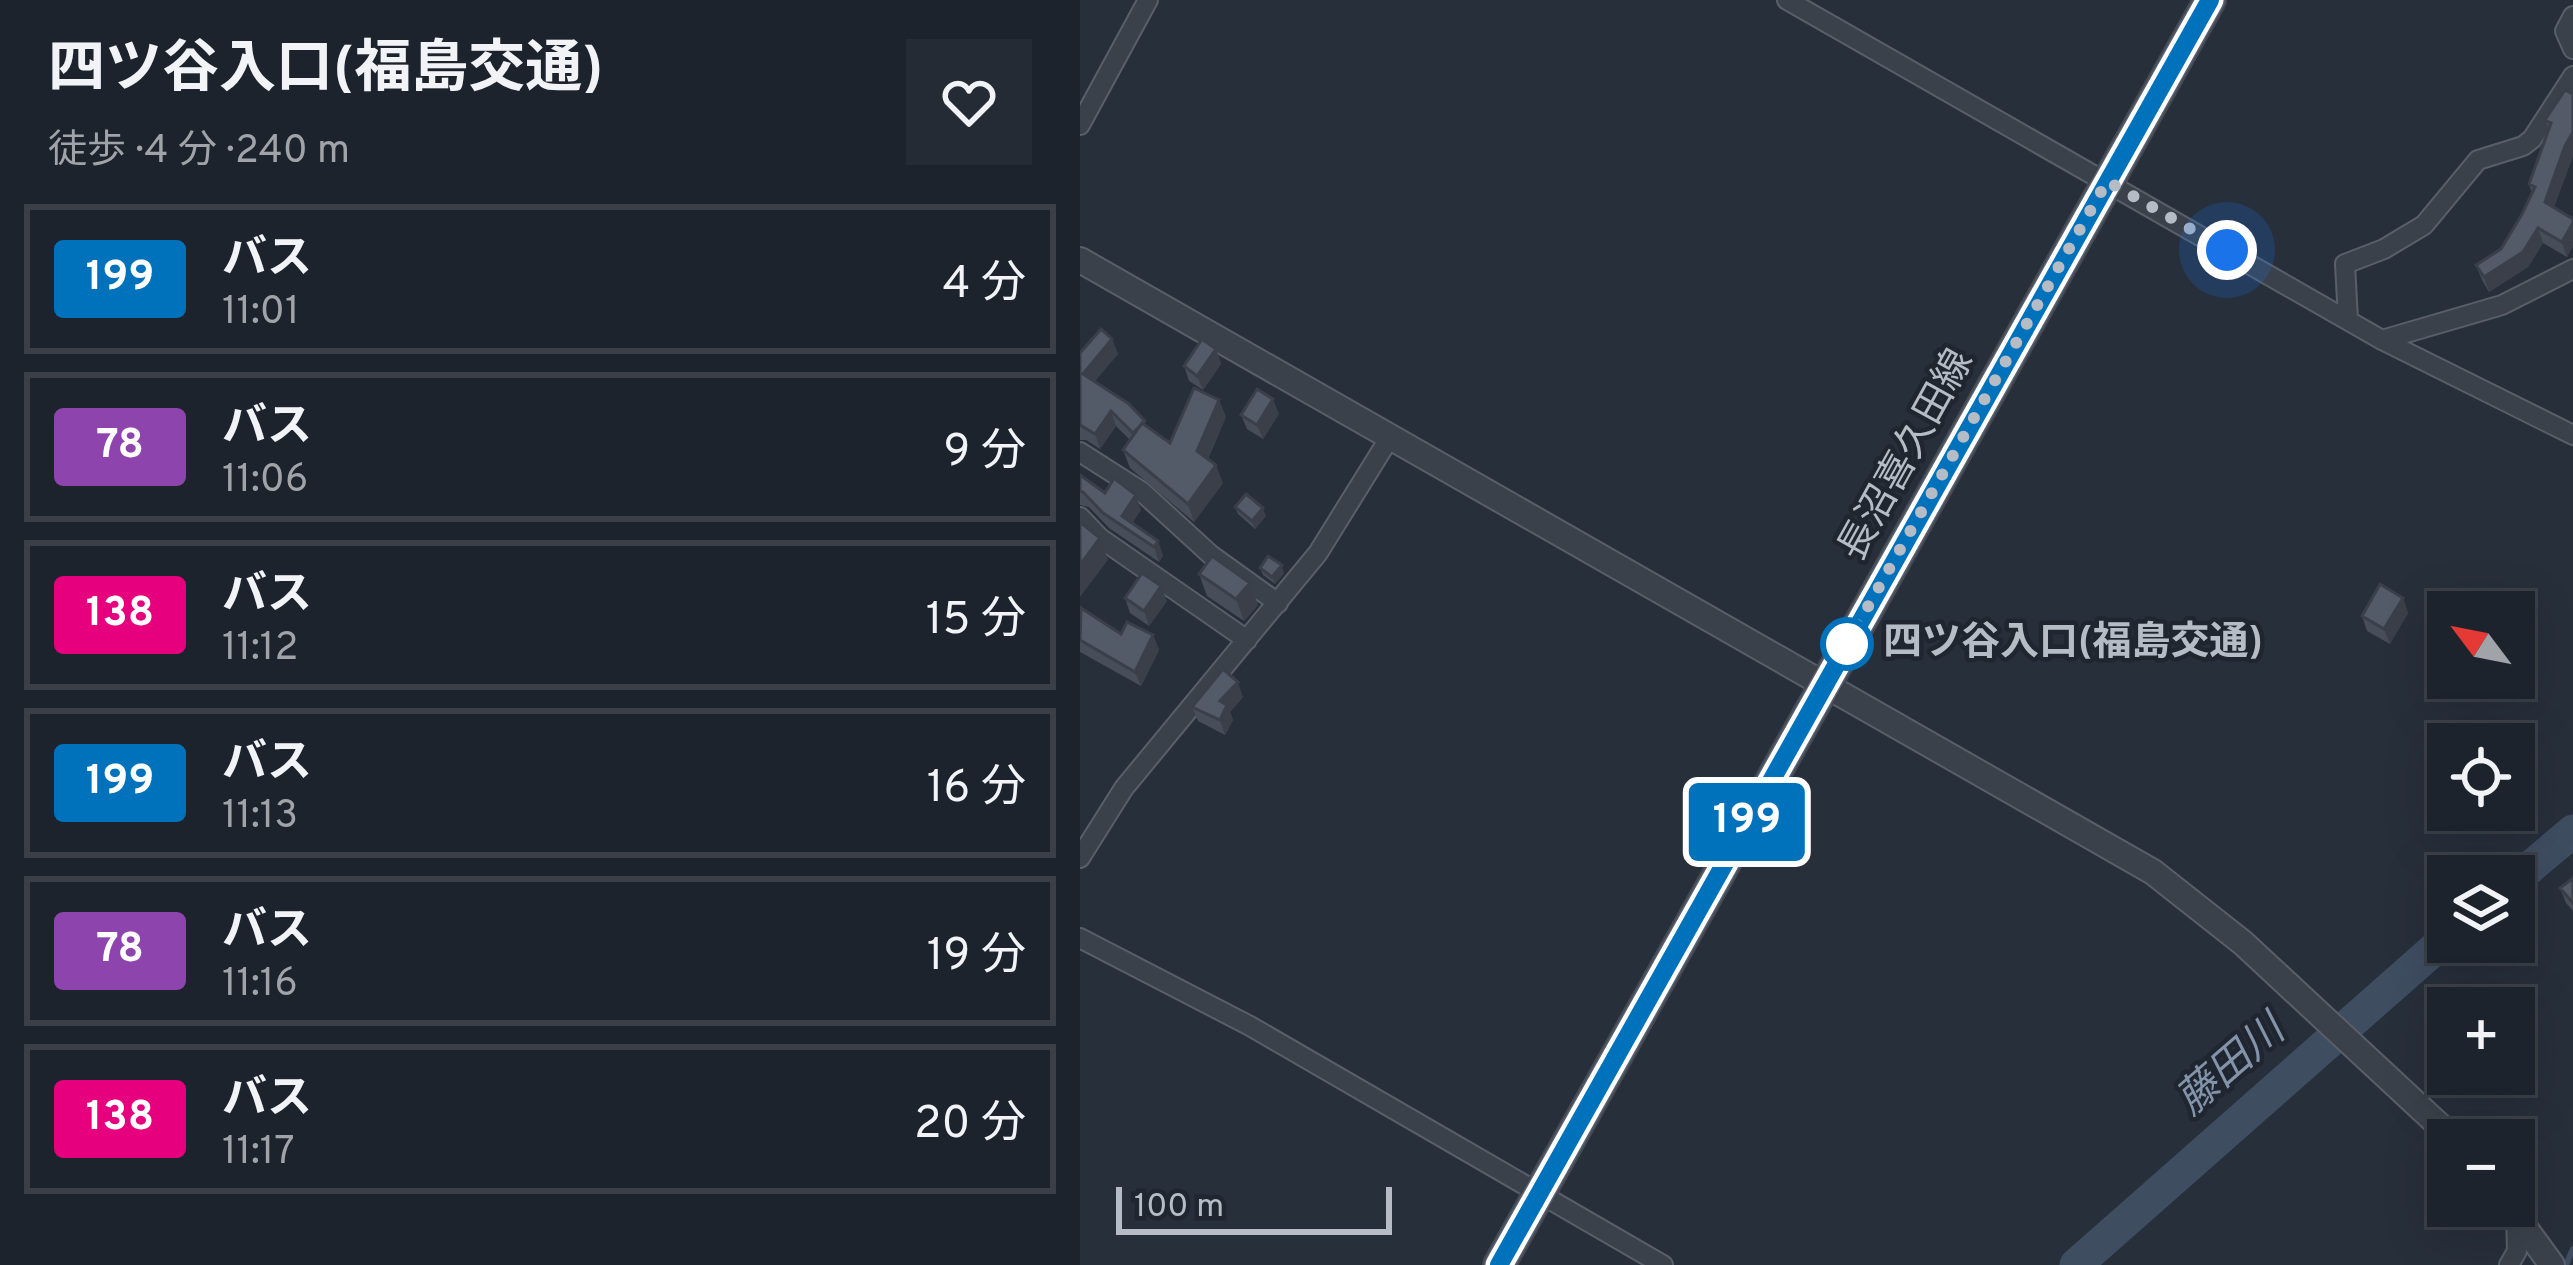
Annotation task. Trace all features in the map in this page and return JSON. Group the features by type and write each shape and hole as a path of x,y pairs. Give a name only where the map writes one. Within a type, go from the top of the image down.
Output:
{"main road":[{"name":"長沼喜久田線","path":"1499,1265 2210,0"}],"street":[{"path":"1080,125 1148,0"},
{"path":"1787,0 2382,340 2573,435"},
{"path":"2573,16 2565,31 2573,49"},
{"path":"2348,320 2345,264 2384,249 2424,225 2477,160 2532,139 2573,76"},
{"path":"1080,260 2153,872 2195,903 2433,1119"},
{"path":"2382,340 2502,305 2573,268"},
{"path":"1080,858 1124,788 1318,553 1390,437"},
{"path":"1080,452 1142,491 1210,555 1279,603"},
{"path":"1080,517 1100,538 1247,640"},
{"path":"1080,938 1250,1026 1663,1265"},
{"path":"2509,1265 2517,1251 2514,1227"},
{"path":"2525,1227 2547,1256"}],"building":[{"path":"2565,90 2573,94 2573,132 2545,202 2573,223 2562,242 2538,228 2523,252 2484,277 2476,265 2501,249 2522,214 2535,187 2529,184 2551,123 2545,120"},
{"path":"1101,329 1112,339 1083,374 1129,404 1145,421 1133,433 1111,411 1095,434 1080,425 1080,353"},
{"path":"1202,339 1216,349 1197,376 1184,366"},
{"path":"1194,388 1219,400 1197,451 1216,465 1188,504 1123,450 1142,423 1170,443"},
{"path":"1257,389 1273,399 1257,425 1241,415"},
{"path":"1080,475 1105,493 1114,478 1136,495 1122,516 1158,541 1154,547 1103,513 1080,491"},
{"path":"1246,494 1263,508 1252,521 1235,507"},
{"path":"1080,522 1100,538 1080,565"},
{"path":"1212,556 1250,583 1236,599 1199,574"},
{"path":"1268,556 1282,565 1272,577 1260,568"},
{"path":"1142,573 1161,586 1144,611 1125,598"},
{"path":"2380,584 2403,598 2384,629 2362,616"},
{"path":"1081,608 1121,634 1127,622 1153,635 1135,672 1080,640"},
{"path":"1223,669 1238,682 1220,701 1227,705 1220,720 1192,707"},
{"path":"2573,878 2573,903 2560,888"}],"waterway":[{"name":"藤田川","path":"2535,863 2573,831"},
{"name":"藤田川","path":"2076,1265 2427,956"},
{"path":"2566,1265 2573,1249"}],"bus line":[{"name":"199","path":"1499,1265 2210,0"}],"place":[{"name":"四ツ谷入口(福島交通)","path":"1847,644"}],"route":[{"path":"1847,644 2107,181 2227,250"}]}
